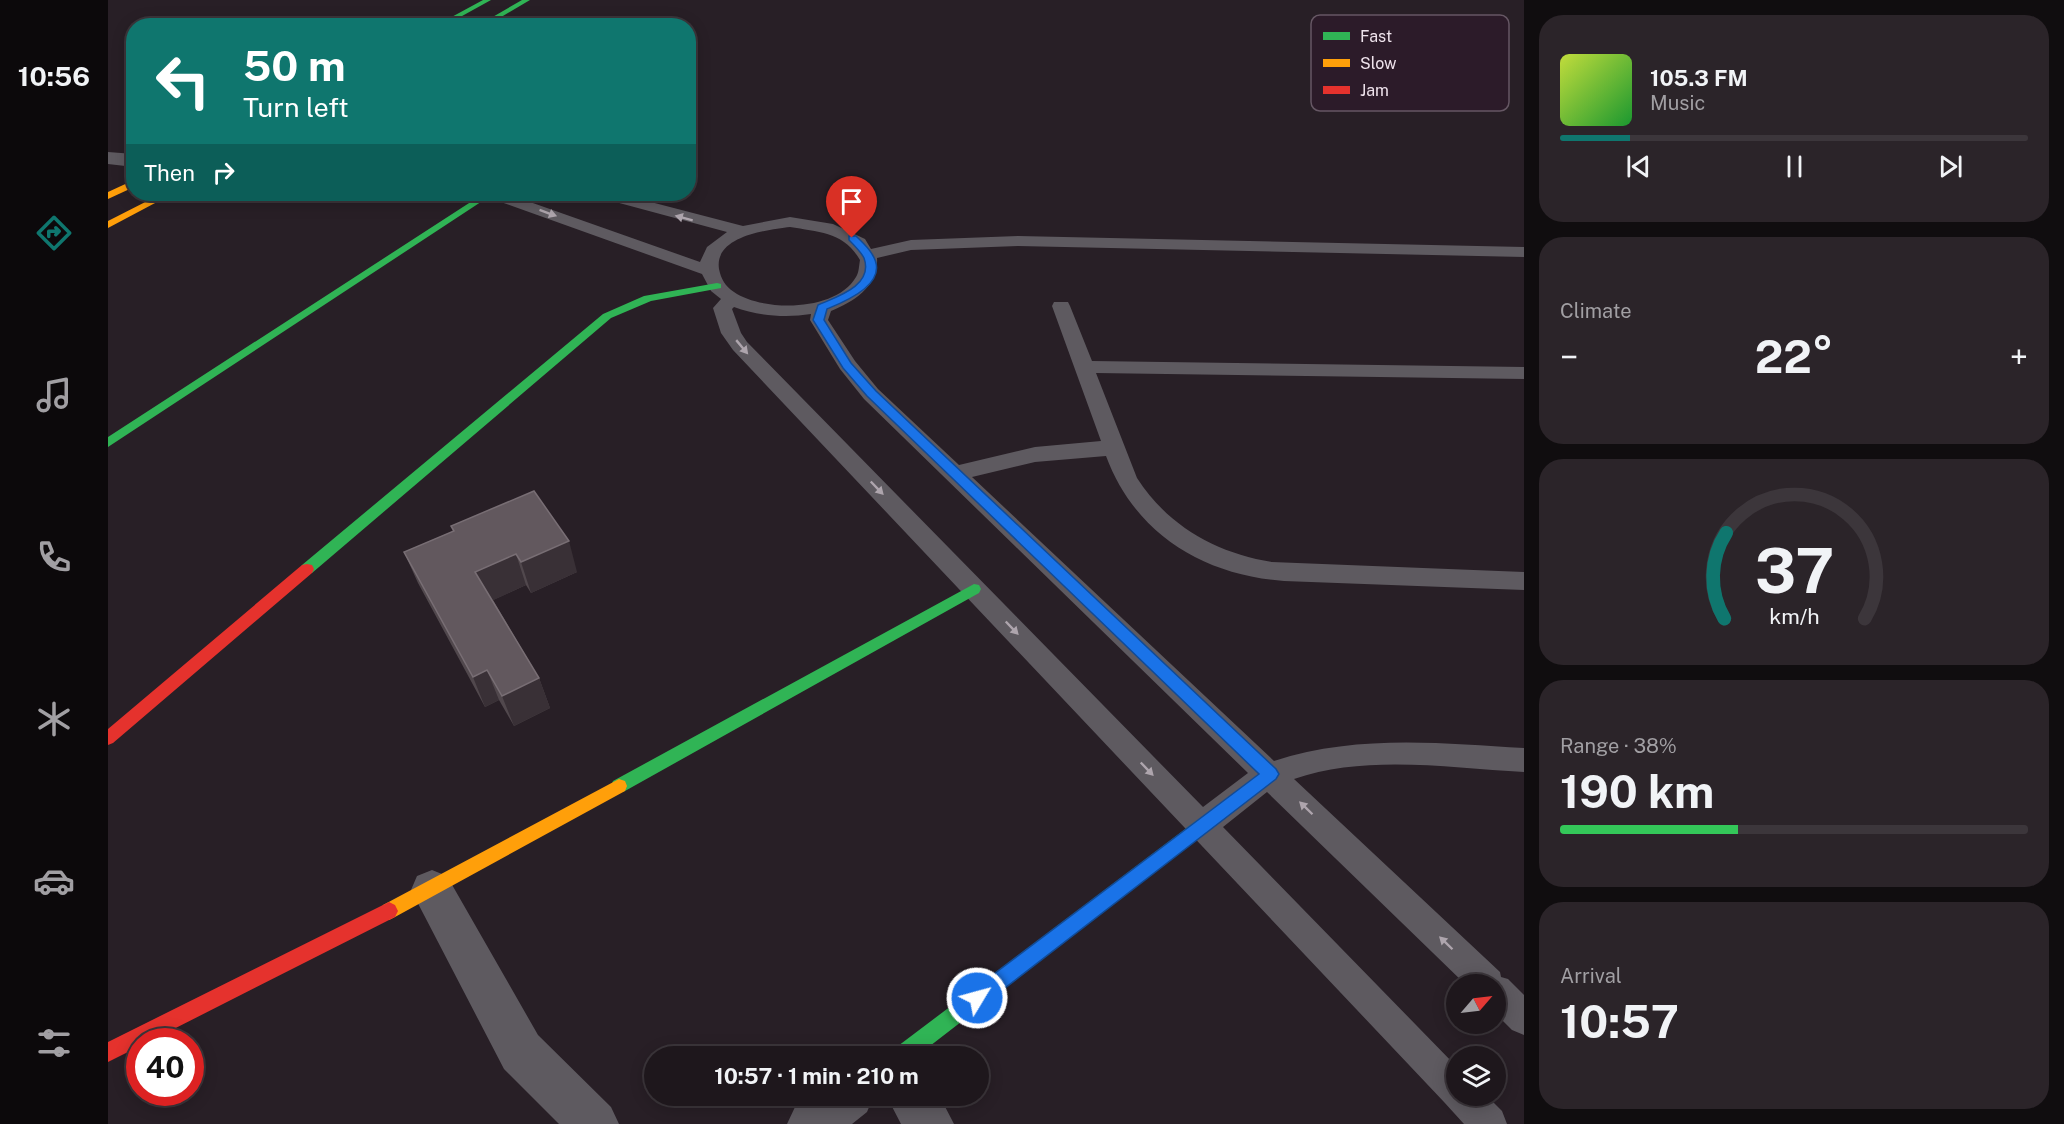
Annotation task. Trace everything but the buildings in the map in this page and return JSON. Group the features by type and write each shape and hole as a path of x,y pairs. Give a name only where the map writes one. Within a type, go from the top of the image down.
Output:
{"street":[{"path":"453,18 488,0"},
{"path":"494,18 527,0"},
{"path":"108,158 126,160"},
{"path":"108,196 126,187"},
{"path":"108,225 154,201"},
{"path":"108,443 477,201"},
{"path":"108,738 607,316 648,298 720,285"},
{"path":"108,1052 432,890 974,589"},
{"path":"915,1046 1202,826"},
{"path":"432,890 521,1052 594,1124"},
{"path":"812,1124 836,1106"},
{"path":"917,1106 929,1124"}],"lane":[{"path":"510,201 720,285 765,310 784,312 822,308 839,302 863,286 869,276 871,266 868,255 852,238 824,226 790,222 741,231 729,238 713,253 720,285 722,308 731,333 740,346 1446,1080"},
{"path":"627,201 741,231"},
{"path":"868,255 911,245 1018,241 1524,252"},
{"path":"1061,306 1126,479 1149,513 1189,542 1242,564 1270,571 1524,581"},
{"path":"822,308 819,320 847,365 872,394 1478,974"},
{"path":"1085,367 1524,373"},
{"path":"956,474 986,464 1038,453 1115,448"},
{"path":"1202,826 1271,774 1326,759 1356,756 1524,760"},
{"path":"1506,1001 1524,1018"},
{"path":"1472,1106 1489,1124"}],"traffic: fast":[{"path":"453,18 488,0"},
{"path":"494,18 527,0"},
{"path":"108,443 477,201"},
{"path":"307,569 607,316 648,298 717,286"},
{"path":"619,786 974,589"},
{"path":"914,1046 1202,826"}],"traffic: slow":[{"path":"108,196 126,187"},
{"path":"108,225 154,201"},
{"path":"389,911 619,786"}],"traffic: jam":[{"path":"108,738 307,569"},
{"path":"108,1052 389,911"}],"route":[{"path":"852,238 868,255 871,266 869,276 863,286 852,294 822,308 819,320 847,365 872,394 1271,774 977,998"}]}
